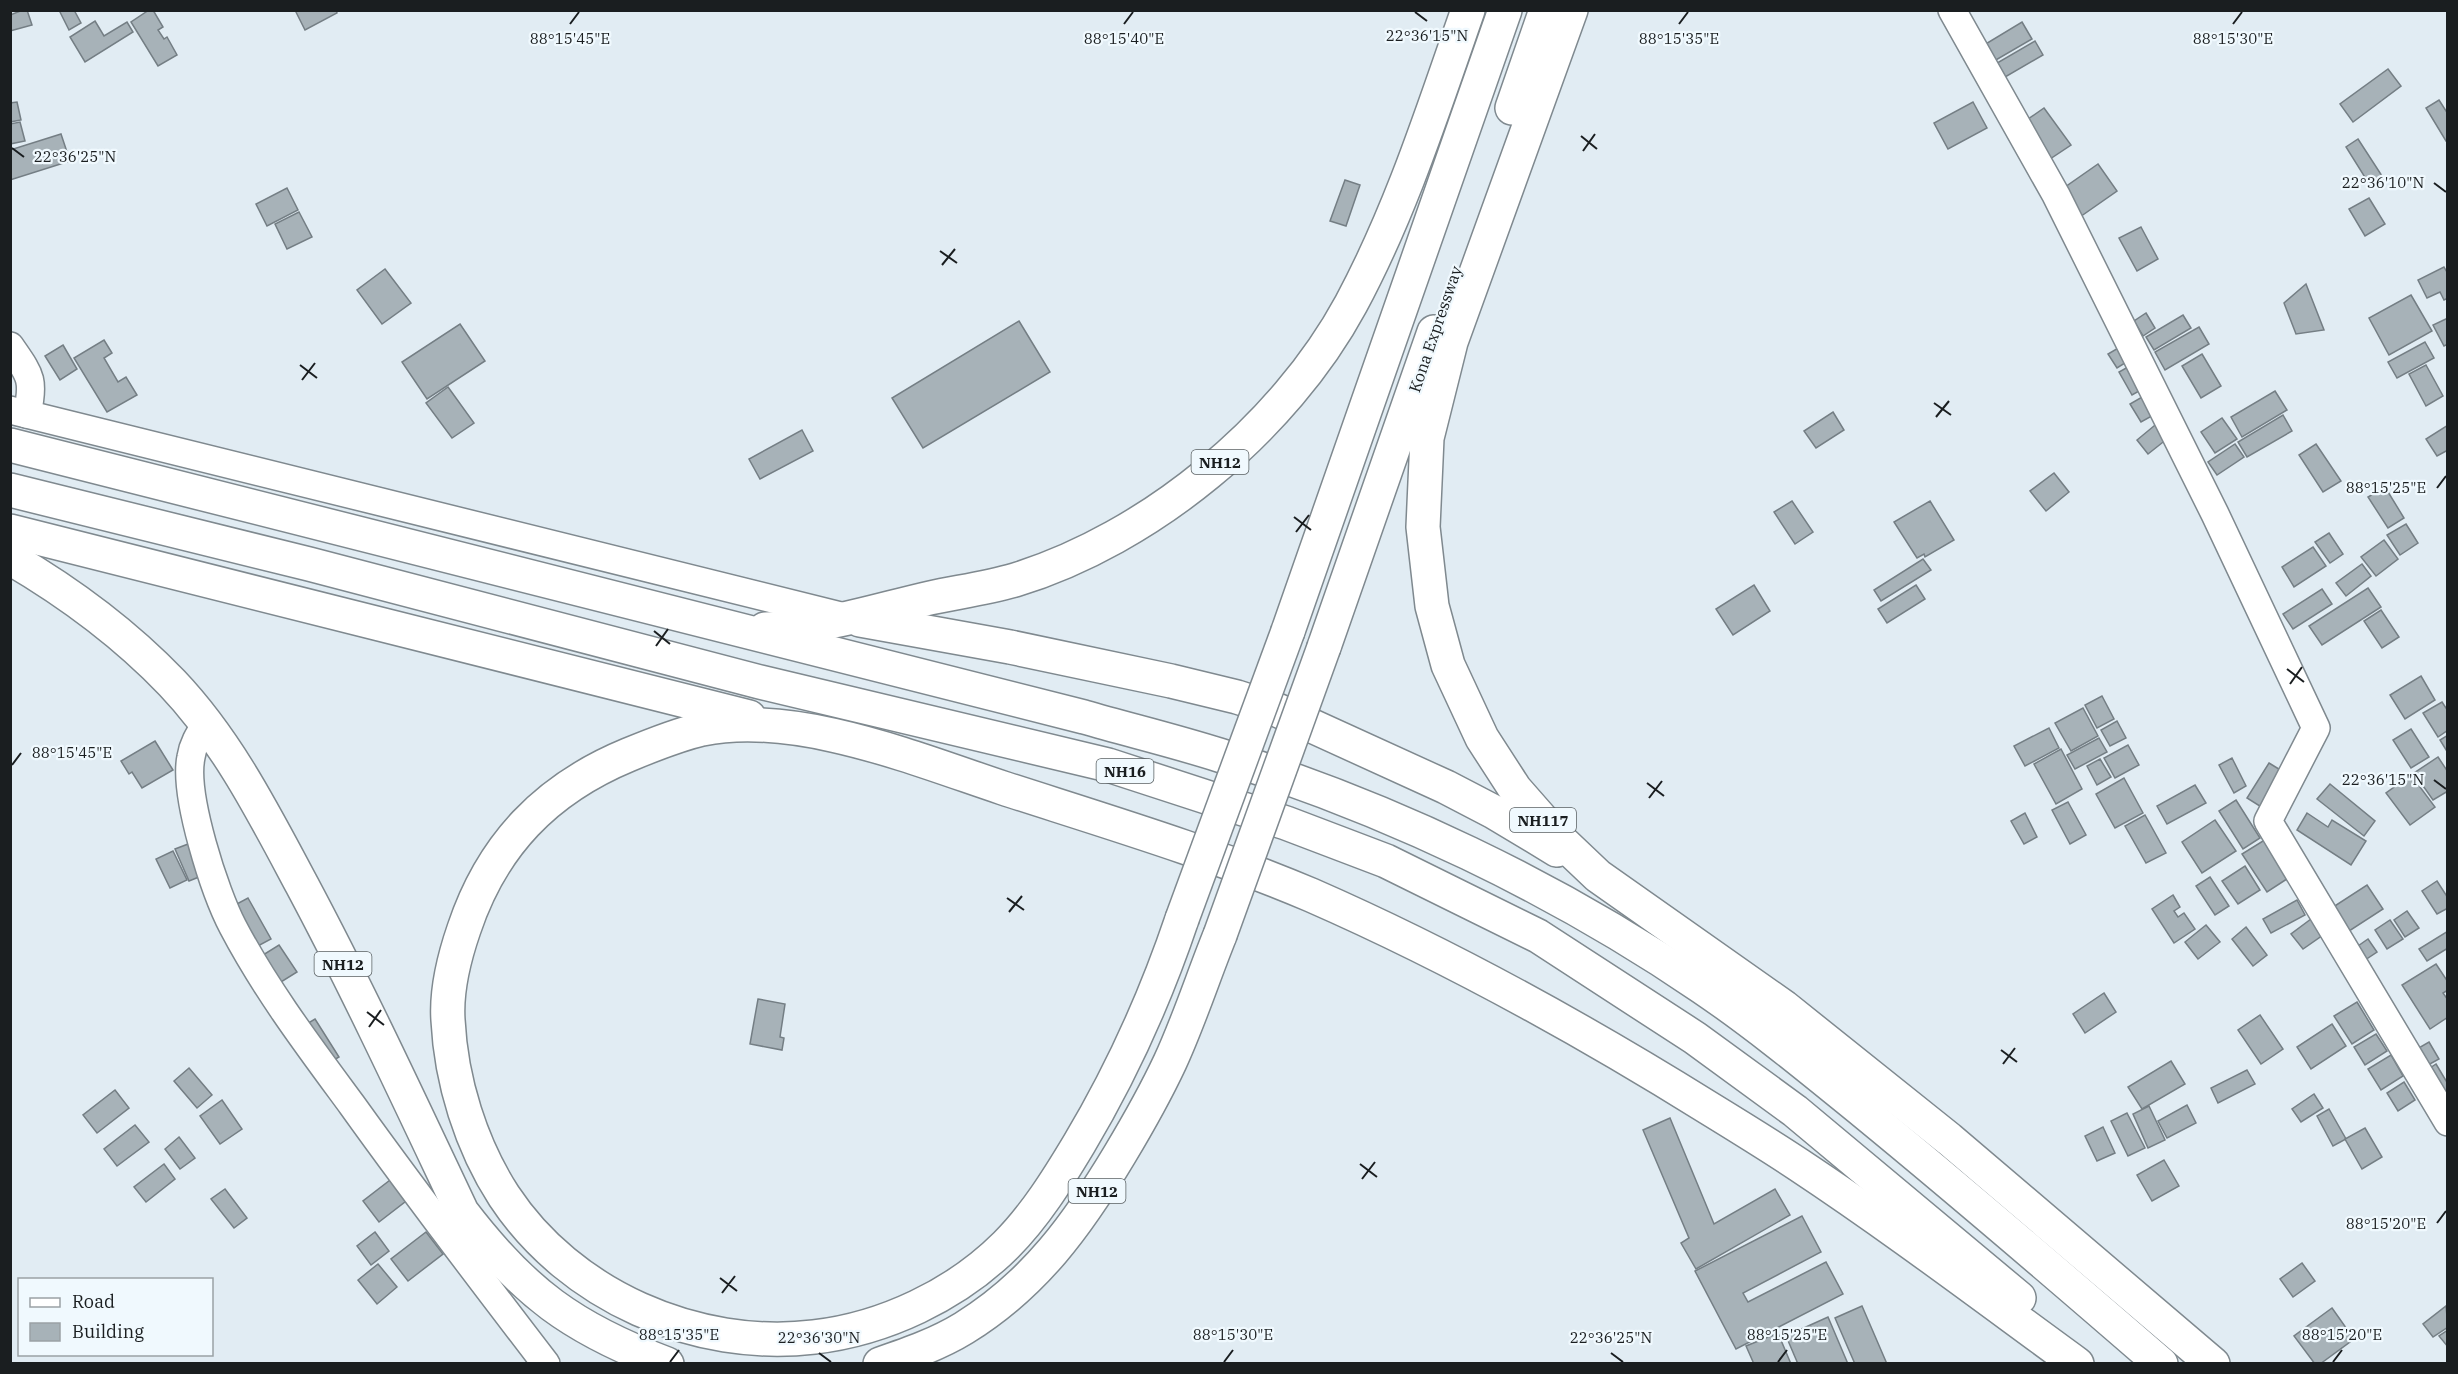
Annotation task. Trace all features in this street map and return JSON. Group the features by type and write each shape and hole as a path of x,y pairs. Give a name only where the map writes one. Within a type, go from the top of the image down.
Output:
{"highway":[{"name":"NH12","path":"10,445 736,629 771,629 846,618 1015,580 1075,557 1118,536 1154,512 1198,480 1247,437 1299,381 1350,307 1383,239 1405,188 1468,10"},
{"path":"789,727 740,724 702,729 643,749 583,777 539,810 512,838 490,868 475,900 461,938 451,978 447,1016 455,1072 468,1122 485,1163 506,1200 530,1228 558,1256 597,1287 623,1301 664,1320 729,1336 765,1339 806,1338 845,1332 892,1318 936,1297 974,1273 1008,1243 1039,1206 1095,1118 1143,1023 1182,919 1288,631 1505,10"},
{"name":"Kona Expressway","path":"880,1364 933,1344 987,1312 1022,1285 1068,1235 1147,1108 1170,1061 1220,935 1324,647 1546,10"},
{"name":"NH117","path":"1571,10 1451,342 1427,438 1422,527 1432,606 1448,664 1482,738 1515,789 1558,838 1598,876 1784,1007 1949,1139 2213,1364"},
{"name":"NH16","path":"10,490 309,564 760,682 1108,765 1286,823 1386,861 1538,936 1695,1038 1804,1119 2096,1364"},
{"path":"10,531 872,746 1149,835 1307,893 1531,1002 1640,1065 1788,1158 2077,1364"},
{"name":"NH12","path":"10,558 85,606 120,633 172,684 228,754 256,800 339,955 462,1212 504,1263 549,1304 584,1327 625,1348 667,1364"},
{"path":"846,618 1010,647 1171,681 1238,697 1277,710 1474,802 1543,841 1598,876"},
{"name":"NH16","path":"736,629 1084,717 1219,755 1305,785 1415,830 1531,886 1620,936 1702,987 1793,1055 1912,1151 2161,1364"}],"street":[{"path":"1952,10 2056,195 2215,514 2316,728 2268,821 2418,1076 2448,1122"},
{"path":"10,346 31,379 32,388 19,412 846,618"},
{"path":"206,724 195,741 190,758 191,783 204,845 220,897 234,928 293,1025 433,1217 546,1364"}],"building":[{"path":"27,10 32,25 10,31 10,15"},
{"path":"59,10 74,10 81,23 69,30"},
{"path":"149,10 153,10 163,27 158,30 164,39 167,37 177,55 158,66 131,22"},
{"path":"295,10 336,10 337,13 305,30"},
{"path":"95,21 104,36 127,22 133,32 85,62 70,37"},
{"path":"2022,22 2032,39 1989,64 1979,48"},
{"path":"2035,41 2043,55 2000,80 1992,66"},
{"path":"2388,69 2401,86 2353,122 2340,104"},
{"path":"2439,100 2448,114 2448,140 2446,141 2426,108"},
{"path":"17,102 21,120 10,122 10,103"},
{"path":"1973,102 1987,128 1948,149 1934,123"},
{"path":"2044,108 2071,145 2047,161 2021,124"},
{"path":"20,122 25,141 10,144 10,124"},
{"path":"61,134 70,161 10,180 10,150"},
{"path":"2358,139 2384,179 2371,187 2346,147"},
{"path":"2098,164 2117,191 2077,219 2058,192"},
{"path":"1345,180 1360,185 1346,226 1330,221"},
{"path":"287,188 298,210 267,226 256,204"},
{"path":"2369,198 2385,224 2365,236 2349,209"},
{"path":"299,212 312,237 287,249 275,224"},
{"path":"2141,227 2158,259 2137,271 2119,238"},
{"path":"2444,267 2448,274 2448,298 2444,300 2440,292 2427,298 2418,280"},
{"path":"385,269 411,303 382,324 357,290"},
{"path":"2306,284 2324,330 2296,334 2284,303"},
{"path":"2411,295 2432,331 2389,355 2369,318"},
{"path":"2146,313 2155,328 2143,336 2134,321"},
{"path":"2183,315 2191,328 2154,350 2146,337"},
{"path":"2448,318 2448,344 2444,346 2433,325"},
{"path":"1019,321 1050,372 923,448 892,398"},
{"path":"460,324 485,361 427,399 402,362"},
{"path":"2199,327 2209,344 2165,370 2155,352"},
{"path":"104,340 112,353 104,358 118,382 126,377 137,395 107,412 74,358"},
{"path":"2425,342 2434,358 2397,378 2388,362"},
{"path":"2125,344 2133,358 2117,368 2108,354"},
{"path":"63,345 77,369 60,380 45,356"},
{"path":"2202,354 2221,386 2201,398 2182,366"},
{"path":"2135,363 2148,386 2132,395 2119,372"},
{"path":"2426,365 2443,396 2426,406 2409,374"},
{"path":"448,387 474,423 452,438 426,403"},
{"path":"2275,391 2287,410 2242,437 2231,417"},
{"path":"2149,393 2159,412 2141,422 2130,404"},
{"path":"1833,412 1844,430 1816,448 1804,431"},
{"path":"2283,415 2292,431 2247,457 2238,442"},
{"path":"2222,418 2237,439 2215,453 2201,432"},
{"path":"2160,421 2172,435 2148,454 2137,440"},
{"path":"2448,425 2448,450 2437,456 2426,439"},
{"path":"802,430 813,451 760,479 749,459"},
{"path":"2235,444 2244,457 2217,475 2208,462"},
{"path":"2316,444 2341,481 2323,492 2299,455"},
{"path":"2054,473 2069,492 2046,511 2030,491"},
{"path":"2385,487 2404,518 2388,528 2368,497"},
{"path":"1792,501 1813,532 1795,544 1774,512"},
{"path":"1930,501 1954,540 1925,557 1924,554 1917,558 1894,522"},
{"path":"2406,524 2418,543 2400,555 2387,535"},
{"path":"2329,533 2343,554 2330,563 2315,542"},
{"path":"2384,540 2398,559 2376,576 2361,557"},
{"path":"2313,547 2326,566 2294,587 2282,567"},
{"path":"1923,559 1931,570 1881,601 1874,590"},
{"path":"2362,564 2371,576 2346,596 2336,583"},
{"path":"1754,585 1770,611 1733,635 1716,609"},
{"path":"1916,585 1925,599 1887,623 1878,609"},
{"path":"2368,588 2381,607 2322,645 2309,626"},
{"path":"2322,589 2332,604 2293,629 2283,614"},
{"path":"2381,610 2399,637 2382,648 2364,621"},
{"path":"2421,676 2435,700 2405,719 2390,695"},
{"path":"2102,696 2114,719 2097,728 2085,705"},
{"path":"2442,702 2448,711 2448,730 2438,737 2423,713"},
{"path":"2083,708 2098,736 2071,751 2055,723"},
{"path":"2117,721 2126,738 2110,746 2101,730"},
{"path":"2049,728 2059,748 2025,766 2014,746"},
{"path":"2411,729 2429,757 2411,768 2393,740"},
{"path":"2448,735 2448,753 2440,740"},
{"path":"2099,738 2107,752 2075,769 2067,755"},
{"path":"155,741 173,770 142,788 132,772 129,774 121,761"},
{"path":"2128,745 2139,765 2115,778 2104,758"},
{"path":"2061,749 2082,789 2056,804 2034,764"},
{"path":"2438,757 2448,772 2448,791 2433,800 2414,773"},
{"path":"2232,758 2246,786 2234,793 2219,765"},
{"path":"2100,759 2111,777 2097,785 2087,766"},
{"path":"2269,763 2287,774 2266,810 2247,798"},
{"path":"2411,775 2435,807 2410,825 2386,793"},
{"path":"2124,778 2143,813 2115,828 2096,794"},
{"path":"2330,784 2375,821 2364,836 2317,799"},
{"path":"2195,785 2206,803 2167,824 2157,806"},
{"path":"2236,800 2260,838 2243,849 2219,811"},
{"path":"2068,802 2086,835 2070,844 2052,810"},
{"path":"2025,813 2037,837 2024,844 2011,821"},
{"path":"2307,813 2328,827 2332,820 2366,841 2351,865 2297,830"},
{"path":"2145,815 2166,853 2146,863 2125,826"},
{"path":"2215,820 2236,851 2202,873 2182,842"},
{"path":"2271,836 2296,873 2267,892 2242,854"},
{"path":"196,841 209,873 189,881 175,849"},
{"path":"173,851 187,880 170,888 156,859"},
{"path":"2245,866 2260,890 2238,904 2222,881"},
{"path":"2210,877 2229,906 2215,915 2196,886"},
{"path":"2437,881 2448,898 2448,908 2437,914 2422,891"},
{"path":"2367,885 2383,909 2343,935 2327,911"},
{"path":"2173,895 2180,907 2174,911 2178,917 2184,913 2195,929 2174,943 2152,909"},
{"path":"248,898 271,939 256,947 233,906"},
{"path":"2297,900 2305,915 2271,933 2263,919"},
{"path":"2407,911 2419,928 2405,937 2394,920"},
{"path":"2311,919 2323,935 2303,949 2291,934"},
{"path":"2390,920 2403,939 2387,949 2375,930"},
{"path":"2206,925 2220,942 2198,959 2185,942"},
{"path":"2246,927 2267,955 2253,966 2232,939"},
{"path":"2448,931 2448,948 2427,961 2419,949"},
{"path":"2368,939 2377,952 2356,966 2348,953"},
{"path":"279,945 297,972 281,982 263,955"},
{"path":"2436,964 2448,982 2448,990 2443,993 2448,1000 2448,1017 2430,1029 2402,985"},
{"path":"2104,993 2116,1012 2085,1033 2073,1014"},
{"path":"758,999 785,1004 780,1037 784,1038 782,1050 750,1044"},
{"path":"2357,1002 2374,1030 2352,1044 2334,1016"},
{"path":"2260,1015 2283,1049 2261,1064 2238,1030"},
{"path":"315,1019 339,1057 329,1063 305,1025"},
{"path":"2332,1024 2346,1046 2311,1069 2297,1047"},
{"path":"2376,1034 2387,1051 2365,1065 2354,1047"},
{"path":"2429,1042 2439,1059 2419,1070 2410,1053"},
{"path":"2391,1055 2403,1076 2381,1090 2368,1069"},
{"path":"2171,1061 2185,1084 2142,1109 2128,1087"},
{"path":"2436,1064 2448,1084 2448,1095 2421,1074"},
{"path":"189,1068 212,1095 197,1108 174,1081"},
{"path":"2247,1070 2255,1084 2218,1103 2211,1088"},
{"path":"2404,1082 2415,1100 2398,1111 2387,1093"},
{"path":"115,1090 129,1108 97,1133 83,1115"},
{"path":"2314,1094 2323,1108 2301,1122 2292,1109"},
{"path":"222,1100 242,1129 220,1144 200,1116"},
{"path":"2187,1105 2196,1123 2167,1138 2158,1121"},
{"path":"2149,1106 2165,1140 2148,1148 2133,1114"},
{"path":"2329,1109 2346,1139 2333,1146 2317,1116"},
{"path":"2127,1113 2145,1148 2128,1156 2111,1121"},
{"path":"1670,1118 1714,1224 1775,1189 1790,1215 1696,1269 1681,1243 1689,1238 1643,1130"},
{"path":"135,1125 149,1142 117,1166 104,1149"},
{"path":"2103,1127 2115,1153 2097,1161 2085,1136"},
{"path":"2365,1128 2382,1157 2362,1169 2345,1139"},
{"path":"179,1137 195,1158 180,1169 165,1149"},
{"path":"2164,1160 2179,1186 2152,1201 2137,1175"},
{"path":"164,1164 175,1179 146,1202 134,1187"},
{"path":"394,1177 410,1198 379,1222 363,1201"},
{"path":"225,1189 247,1218 234,1228 211,1199"},
{"path":"1802,1216 1821,1252 1743,1293 1748,1302 1826,1262 1843,1294 1736,1349 1695,1271"},
{"path":"375,1232 389,1251 371,1265 357,1246"},
{"path":"426,1232 443,1254 408,1281 391,1259"},
{"path":"2302,1263 2315,1281 2293,1297 2280,1279"},
{"path":"378,1264 397,1287 377,1304 358,1280"},
{"path":"1862,1306 1887,1364 1855,1364 1835,1318"},
{"path":"2446,1306 2448,1327 2433,1337 2423,1324"},
{"path":"2332,1308 2354,1339 2320,1364 2315,1364 2294,1336"},
{"path":"1828,1317 1848,1364 1798,1364 1786,1336"},
{"path":"2448,1330 2448,1347 2439,1336"},
{"path":"1778,1333 1791,1364 1754,1364 1746,1346"}]}
